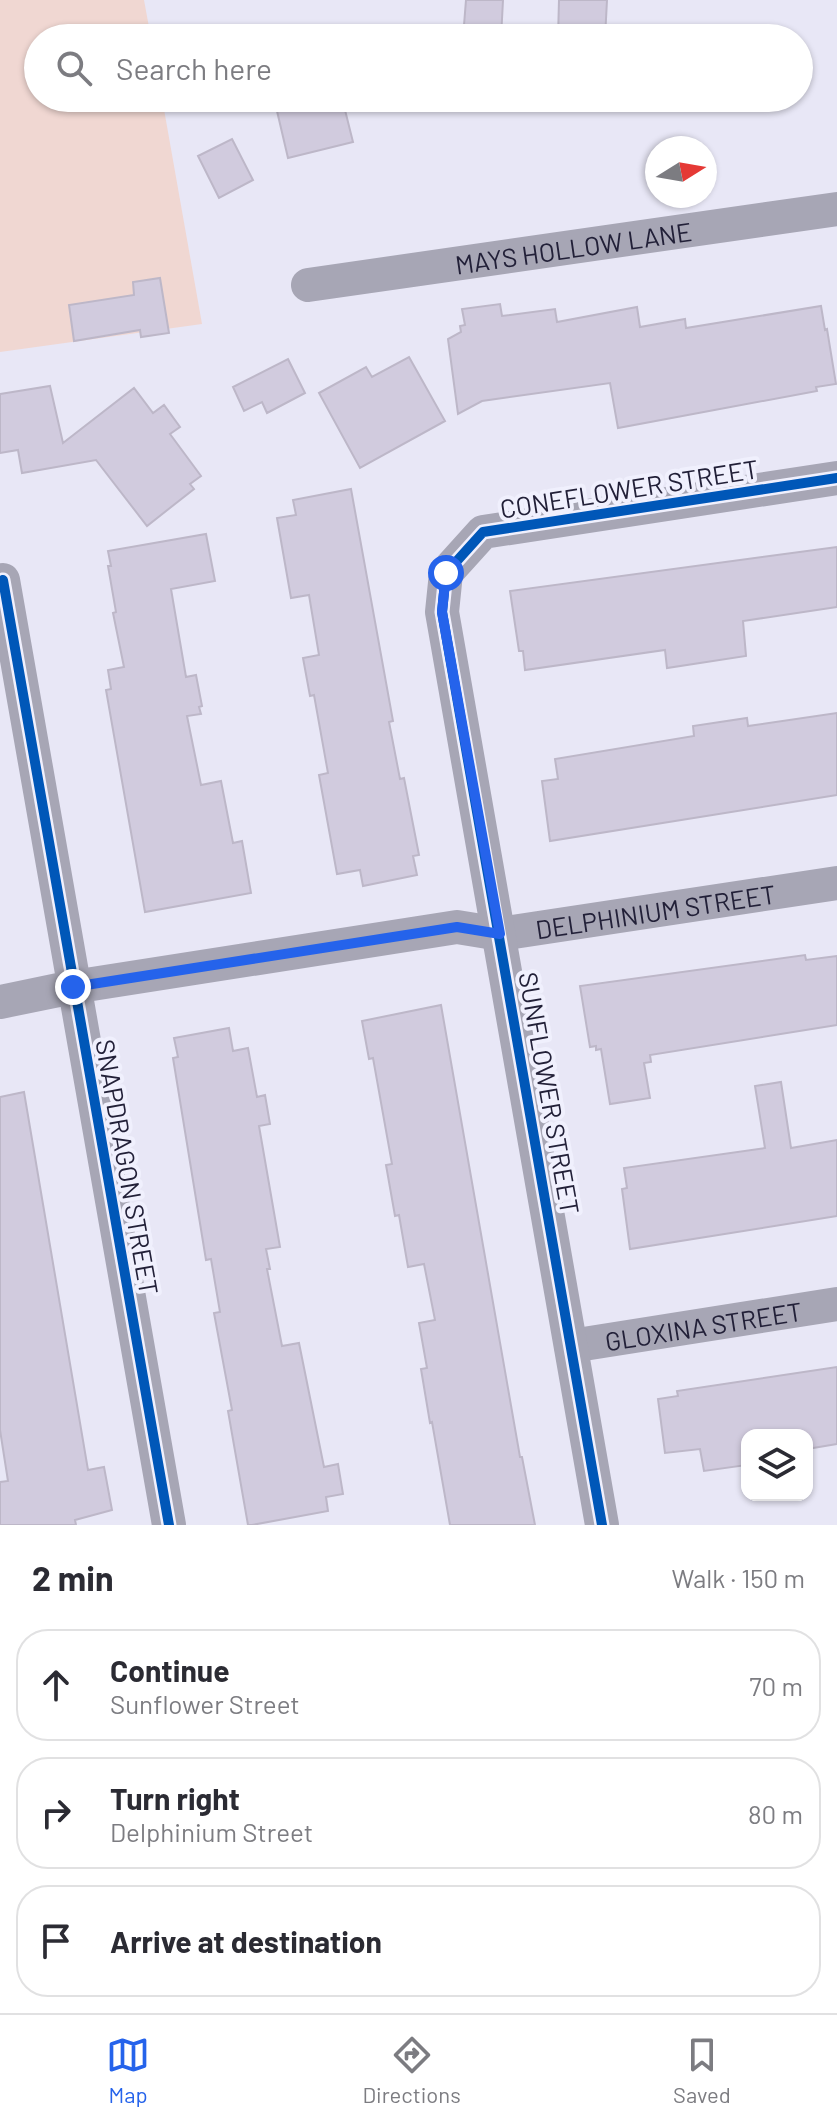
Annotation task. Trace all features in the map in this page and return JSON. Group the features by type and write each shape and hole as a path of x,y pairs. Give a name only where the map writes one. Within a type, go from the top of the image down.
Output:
{"street":[{"name":"MAYS HOLLOW LANE","path":"308,285 837,209"},
{"name":"CONEFLOWER STREET","path":"446,573 483,532 837,478"},
{"name":"SUNFLOWER STREET","path":"446,573 442,612 602,1525"},
{"name":"SNAPDRAGON STREET","path":"3,580 169,1525"},
{"name":"DELPHINIUM STREET","path":"0,1002 73,987 457,927 500,934 837,883"},
{"name":"GLOXINA STREET","path":"571,1346 837,1304"}],"shaded area":[{"path":"0,0 144,0 148,24 24,24 24,112 164,112 202,324 0,352"}],"building":[{"path":"466,0 503,0 502,24 464,24"},
{"path":"559,0 607,0 606,24 558,24"},
{"path":"277,112 346,112 353,142 288,158"},
{"path":"232,139 253,180 219,198 198,156"},
{"path":"160,278 169,333 141,337 140,330 74,341 69,305 134,295 133,282"},
{"path":"500,304 502,316 555,309 557,322 637,307 640,327 685,319 686,328 821,306 836,384 816,387 817,391 618,428 610,383 482,401 458,414 448,339 461,332 460,326 465,325 462,309"},
{"path":"409,357 445,421 360,468 319,393 366,367 372,377"},
{"path":"288,359 305,393 267,413 262,402 244,411 233,387"},
{"path":"50,386 63,443 134,388 153,413 164,405 180,427 170,434 201,476 190,484 194,489 147,526 96,460 22,473 18,450 0,453 0,394"},
{"path":"351,489 393,721 389,722 419,855 413,856 417,875 363,886 360,870 337,874 319,775 328,773 314,695 310,696 303,658 319,655 309,595 291,598 277,518 296,515 293,500"},
{"path":"206,534 215,581 171,589 186,677 196,675 202,706 199,707 201,714 187,716 201,785 221,781 233,843 242,841 251,893 145,912 106,690 111,689 108,670 124,667 113,613 116,612 108,551"},
{"path":"837,547 837,607 743,621 746,656 667,668 665,650 525,670 510,591"},
{"path":"837,713 837,795 550,841 542,781 558,779 555,759 694,736 693,726 747,718 748,726"},
{"path":"805,955 806,960 837,956 837,1025 650,1055 651,1062 644,1063 650,1098 610,1104 601,1049 590,1047 580,986"},
{"path":"441,1005 520,1457 535,1525 450,1525 430,1423 421,1369 427,1368 419,1323 435,1320 424,1264 408,1267 399,1215 395,1216 386,1165 392,1164 373,1058 369,1059 362,1021"},
{"path":"229,1028 233,1051 248,1048 257,1097 265,1095 270,1124 259,1126 280,1247 266,1249 282,1346 299,1343 324,1467 338,1464 343,1494 326,1497 328,1511 252,1525 248,1525 228,1411 232,1410 214,1313 220,1312 211,1259 206,1260 173,1058 178,1057 174,1038"},
{"path":"781,1082 791,1148 837,1140 837,1216 630,1249 622,1189 627,1188 624,1168 765,1148 755,1086"},
{"path":"24,1092 88,1470 104,1467 112,1510 75,1520 76,1525 0,1525 0,1482 8,1481 0,1430 0,1097"},
{"path":"837,1367 837,1444 813,1448 813,1429 741,1429 741,1466 704,1471 700,1449 665,1453 658,1399 678,1396 677,1391"}],"cycle path":[{"path":"602,1525 442,612 446,573 483,532 837,478"},
{"path":"3,580 169,1525"}],"route":[{"path":"73,987 457,927 500,934 442,612 446,573"}]}
